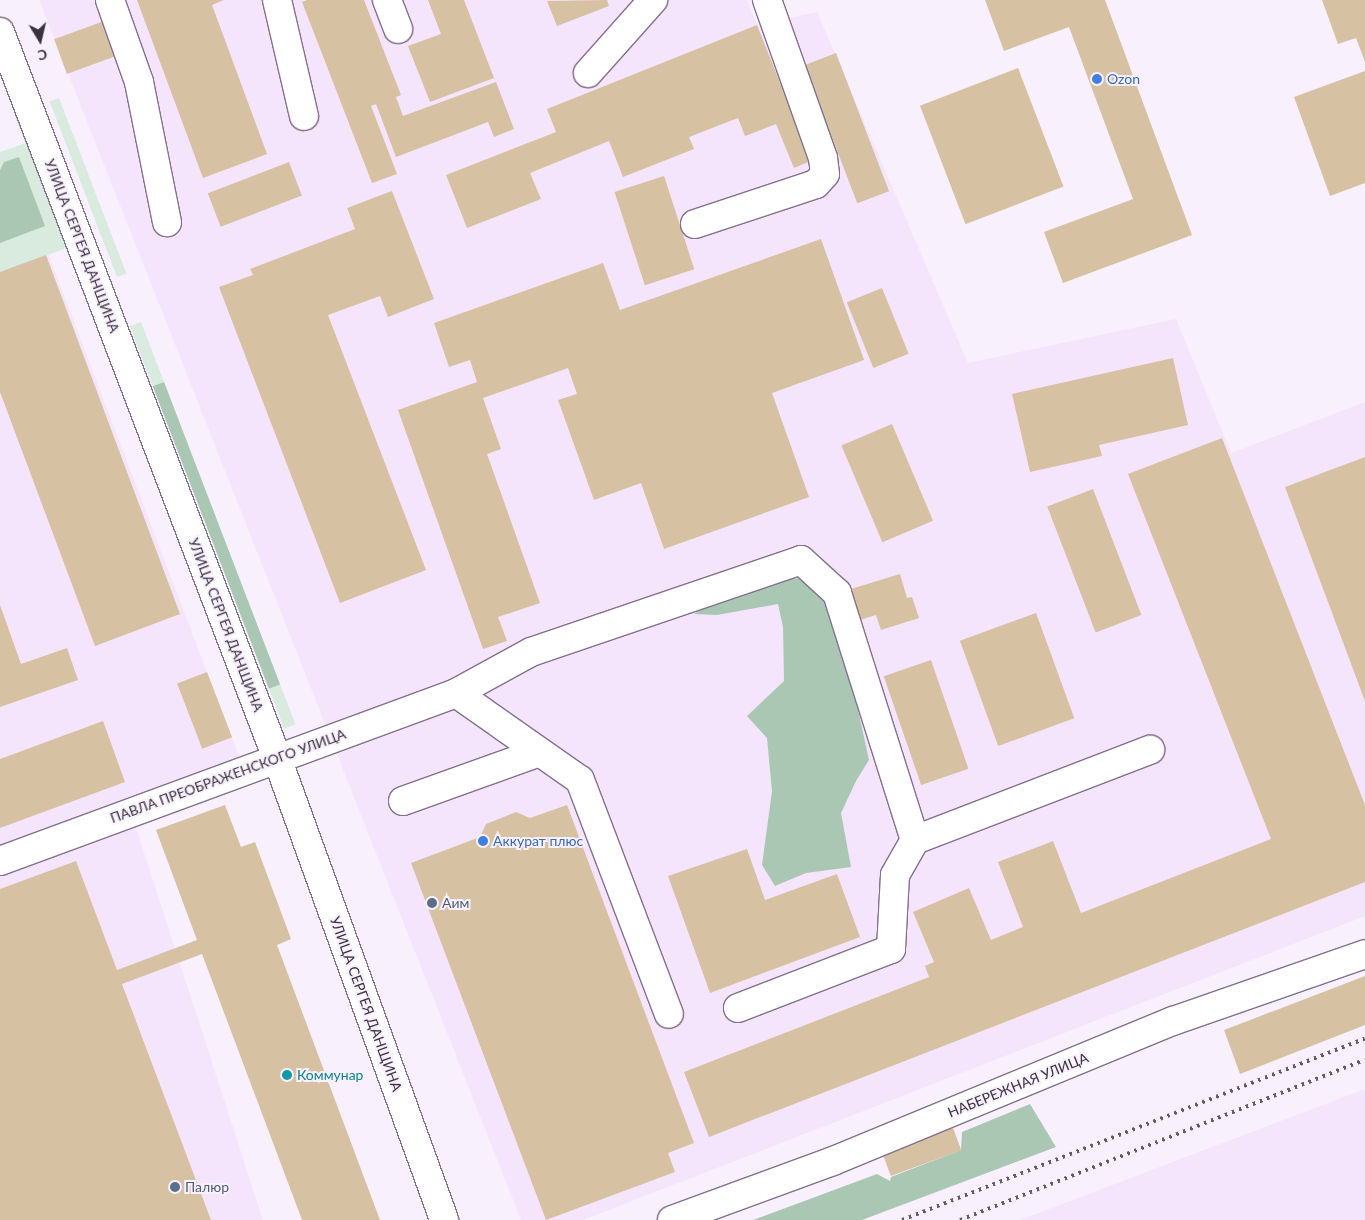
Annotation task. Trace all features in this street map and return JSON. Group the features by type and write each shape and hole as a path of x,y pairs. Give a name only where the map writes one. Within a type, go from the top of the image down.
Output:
{"street":[{"path":"110,0 139,82 167,222"},
{"path":"278,0 304,116"},
{"path":"387,0 398,29"},
{"path":"588,72 653,0"},
{"path":"695,224 816,184 824,174 823,158 767,0"},
{"name":"УЛИЦА СЕРГЕЯ ДАНЩИНА","path":"0,32 277,758 444,1220"},
{"name":"ПАВЛА ПРЕОБРАЖЕНСКОГО УЛИЦА","path":"0,861 456,693 531,652 802,560 837,593 915,840"},
{"path":"456,693 580,780 669,1014"},
{"path":"738,1008 891,949 895,875 915,840 1150,750"},
{"path":"403,801 540,752"},
{"name":"НАБЕРЕЖНАЯ УЛИЦА","path":"672,1220 833,1161 1173,1021 1365,954"}],"shaded area":[{"path":"39,0 747,0 757,25 817,12 968,363 1176,319 1231,453 1365,402 1365,916 583,1220 521,1220"},
{"path":"16,169 240,759 127,800 263,1220 0,1220 0,175"},
{"path":"1365,1089 1365,1220 1020,1220"}],"green space":[{"path":"59,98 126,274 117,277 50,102"},
{"path":"24,113 248,696 240,700 16,116"},
{"path":"16,116 262,738 254,741 67,248 0,272 0,152 26,143"},
{"path":"19,157 45,226 0,243 0,170 4,162"},
{"path":"141,322 295,724 284,729 130,326"},
{"path":"164,382 280,684 269,689 153,386"},
{"path":"802,578 822,592 845,650 869,760 856,781 841,813 851,867 806,873 775,886 762,865 772,791 767,738 747,716 784,681 783,627 778,604 717,615 694,614 719,598 757,582"},
{"path":"1030,1104 1056,1147 862,1220 753,1220 877,1174 890,1181 891,1177 961,1150 962,1132"}],"building":[{"path":"137,0 224,0 212,5 267,154 203,178"},
{"path":"307,0 364,0 401,95 396,97 403,116 496,82 514,129 494,137 488,122 396,157 376,104 371,106 397,174 372,183 302,2"},
{"path":"428,0 464,0 494,78 430,102 408,46 441,34"},
{"path":"607,0 609,6 557,26 547,1"},
{"path":"985,0 1105,0 1192,235 1063,283 1044,232 1133,199 1069,27 1004,51"},
{"path":"1322,0 1365,0 1365,62 1356,38 1338,44"},
{"path":"104,21 117,56 67,74 54,39"},
{"path":"757,25 811,161 794,168 776,124 745,136 738,118 689,137 694,149 623,177 609,141 530,173 541,199 467,228 446,175 556,132 547,109"},
{"path":"836,53 889,191 857,203 804,65"},
{"path":"1018,68 1064,187 965,224 920,106"},
{"path":"1365,71 1365,183 1330,196 1294,97"},
{"path":"289,162 302,196 221,227 208,193"},
{"path":"664,176 694,269 645,285 615,192"},
{"path":"392,191 434,299 388,317 380,296 328,315 426,570 340,603 219,287 253,275 250,269 355,229 347,208"},
{"path":"821,239 864,360 772,393 809,497 664,549 641,483 594,500 558,400 577,394 568,368 483,398 501,449 487,454 540,603 498,617 507,641 483,649 398,410 477,382 470,360 449,367 434,323 603,263 620,310"},
{"path":"46,255 180,614 95,646 0,392 0,272"},
{"path":"882,288 909,354 873,368 847,302"},
{"path":"1173,358 1188,425 1099,445 1102,456 1030,472 1012,394"},
{"path":"892,424 933,521 882,542 841,445"},
{"path":"1222,438 1365,805 1365,882 709,1137 684,1072 929,977 925,966 934,962 913,912 969,888 991,940 1023,927 998,862 1053,841 1081,913 1271,839 1128,474"},
{"path":"1365,457 1365,701 1285,487"},
{"path":"1093,489 1141,615 1096,633 1047,507"},
{"path":"900,574 907,598 912,597 919,618 881,630 876,615 860,620 851,589"},
{"path":"0,605 21,664 67,648 78,680 0,707"},
{"path":"1036,613 1074,718 998,746 960,641"},
{"path":"931,660 968,769 921,785 884,676"},
{"path":"207,672 232,737 202,749 177,683"},
{"path":"103,721 125,782 0,828 0,759"},
{"path":"225,805 241,847 255,842 291,939 277,945 380,1220 302,1220 202,954 122,984 211,1220 0,1220 0,889 76,861 117,970 197,940 156,830"},
{"path":"567,805 694,1143 668,1153 675,1172 546,1220 411,863 480,837 486,824 516,812 530,818"},
{"path":"747,849 765,900 837,874 860,937 710,993 668,876"},
{"path":"1365,976 1365,1025 1240,1074 1224,1030"},
{"path":"952,1125 961,1150 891,1176 882,1151"}],"railway":[{"path":"902,1220 1365,1039"},
{"path":"960,1220 1365,1060"}],"place":[{"name":"Ozon","path":"1097,79"},
{"name":"Аккурат плюс","path":"483,841"},
{"name":"Аим","path":"432,903"},
{"name":"Коммунар","path":"287,1075"},
{"name":"Палюр","path":"175,1187"}]}
